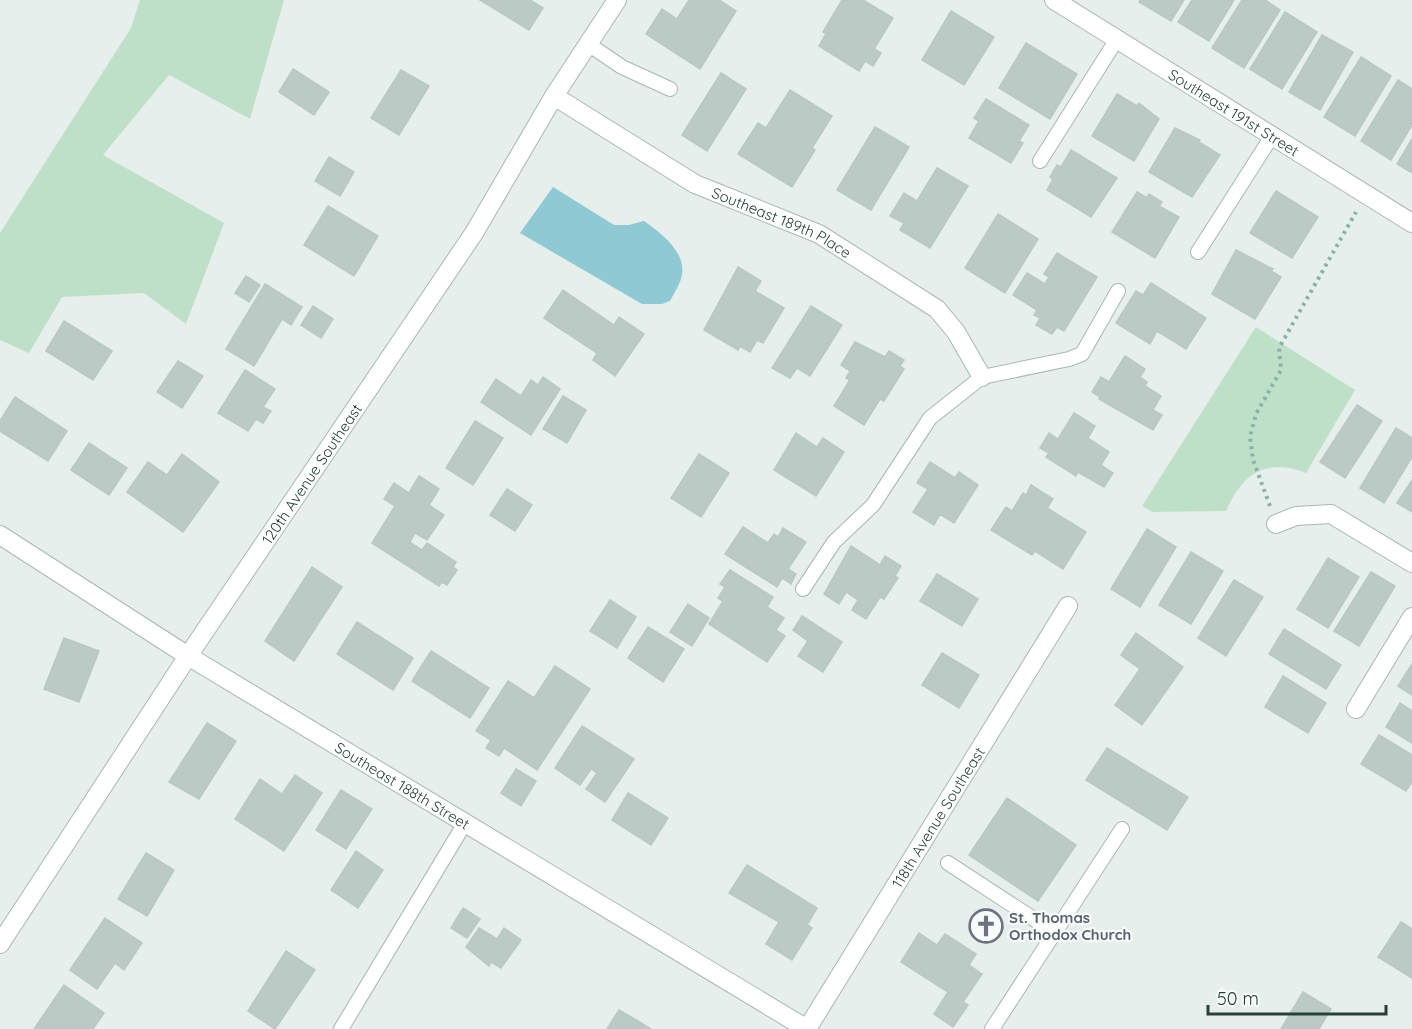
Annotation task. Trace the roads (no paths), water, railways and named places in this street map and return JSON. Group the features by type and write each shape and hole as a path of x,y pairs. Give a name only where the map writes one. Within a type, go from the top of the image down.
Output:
{"street":[{"name":"120th Avenue Southeast","path":"0,944 188,656 474,233 554,96 618,0"},
{"name":"Southeast 191st Street","path":"1054,0 1412,223"},
{"name":"Southeast 189th Place","path":"554,96 695,184 819,234 937,309 956,332 982,377"},
{"path":"1276,524 1296,516 1331,514 1412,563"},
{"name":"Southeast 188th Street","path":"0,535 188,656 807,1029"},
{"name":"118th Avenue Southeast","path":"807,1029 1068,606"},
{"path":"1356,709 1412,617"}],"lane":[{"path":"1040,162 1117,39"},
{"path":"588,44 622,67 670,89"},
{"path":"1198,252 1272,135"},
{"path":"803,589 834,542 873,505 930,418 982,377 1069,360 1082,354 1118,291"},
{"path":"341,1029 465,823"},
{"path":"992,1029 1122,830"},
{"path":"948,863 1055,933"}],"water":[{"path":"553,187 614,225 629,225 644,221 664,237 676,250 682,266 680,281 670,301 662,304 642,304 520,233"}],"place":[{"name":"St. Thomas Orthodox Church","path":"986,926"}]}
